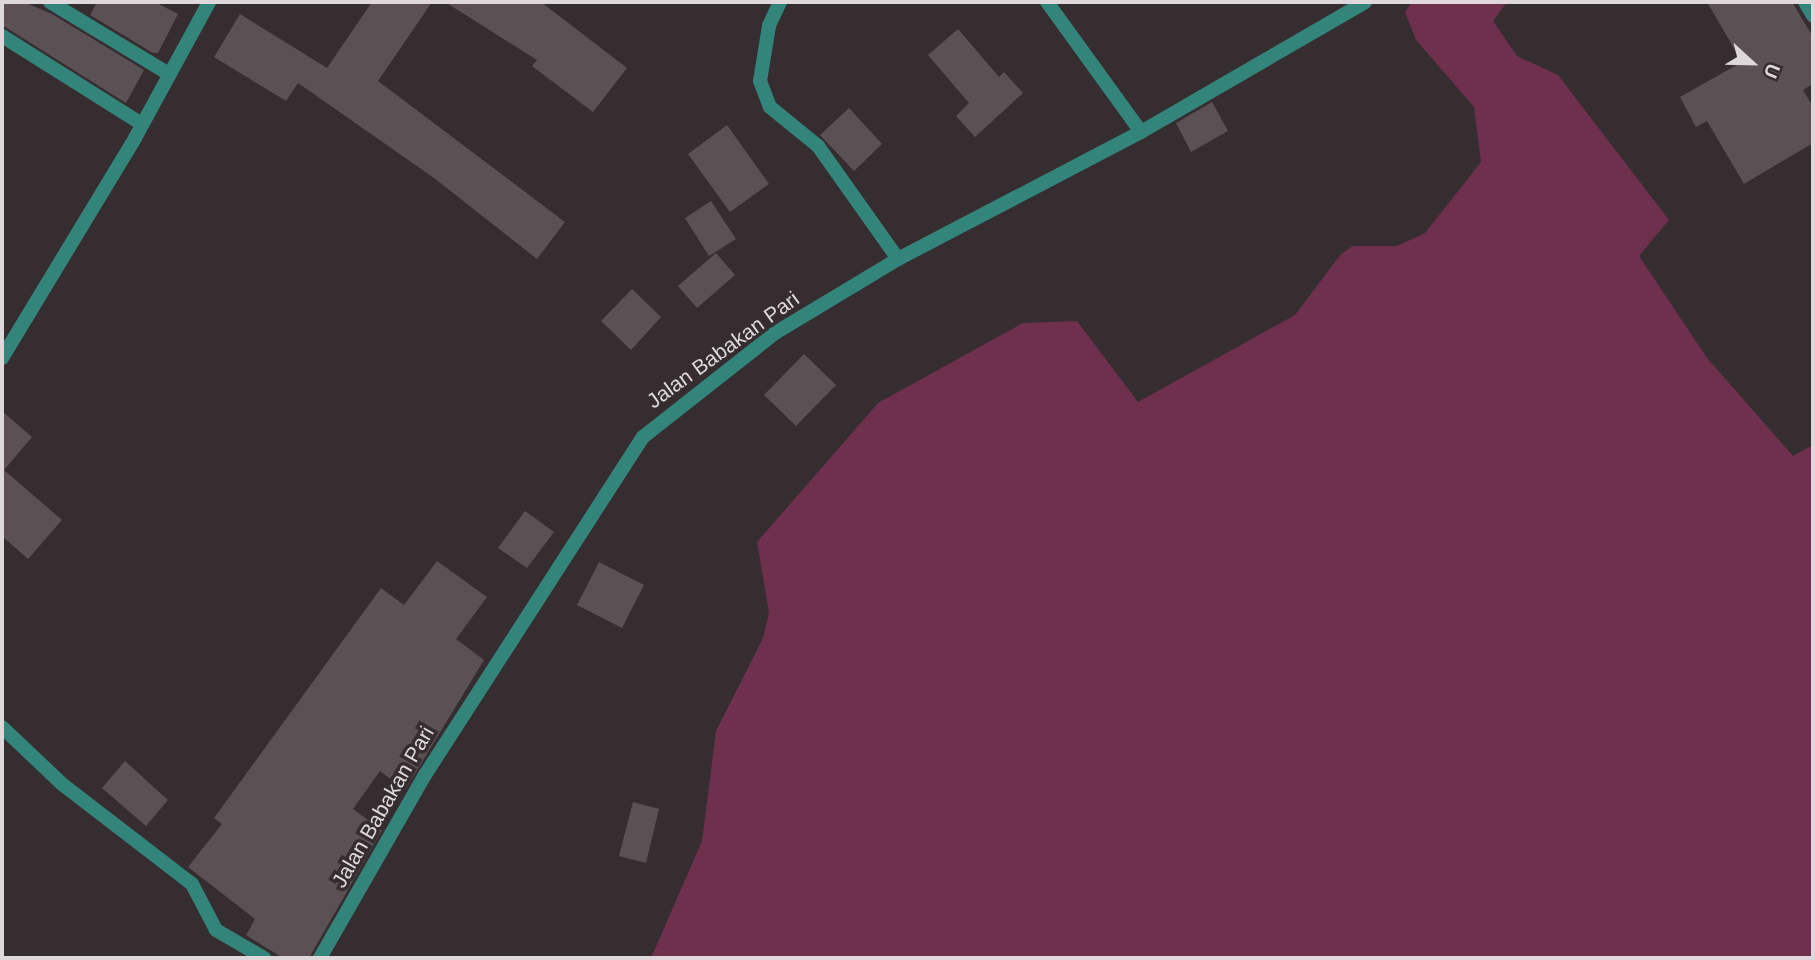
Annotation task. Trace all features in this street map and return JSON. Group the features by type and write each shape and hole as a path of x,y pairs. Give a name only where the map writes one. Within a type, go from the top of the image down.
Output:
{"street":[{"path":"50,2 169,74"},
{"path":"2,358 142,124 209,2"},
{"path":"780,2 769,26 760,81 770,107 818,146 898,259"},
{"path":"1047,2 1141,132"},
{"name":"Jalan Babakan Pari","path":"320,958 432,764 643,437 775,333 898,259 1141,132 1365,2"},
{"path":"1805,2 1813,16"},
{"path":"2,36 142,124"},
{"path":"2,727 62,784 192,884 216,930 264,958"}],"shaded area":[{"path":"1412,2 1507,2 1493,21 1517,56 1558,75 1669,220 1639,256 1707,358 1793,456 1813,445 1813,958 651,958 702,841 716,731 763,638 769,613 757,542 878,403 1023,323 1077,321 1138,402 1295,315 1341,254 1353,246 1397,246 1425,233 1481,162 1474,107 1416,40 1405,12"}],"building":[{"path":"2,2 24,2 52,14 144,70 126,103 2,25"},
{"path":"97,2 155,2 178,14 158,53 153,53 90,15"},
{"path":"372,2 432,2 378,81 565,222 537,259 434,178 298,83 286,101 214,57 240,14 327,68"},
{"path":"445,2 541,2 627,68 593,112 532,66 537,60"},
{"path":"1707,2 1792,2 1813,37 1813,84 1803,90 1813,107 1813,143 1744,184 1707,121 1696,127 1680,97 1742,62"},
{"path":"958,29 999,77 1004,72 1023,93 975,137 956,116 969,103 928,55"},
{"path":"1212,102 1228,131 1191,152 1176,123"},
{"path":"849,108 882,144 854,171 820,135"},
{"path":"727,125 769,184 730,212 688,154"},
{"path":"711,201 736,239 709,256 685,218"},
{"path":"716,253 735,275 697,308 678,286"},
{"path":"632,289 661,317 631,350 601,321"},
{"path":"804,354 836,385 796,426 764,395"},
{"path":"2,411 32,437 4,470 62,520 28,559 2,536"},
{"path":"525,511 554,532 527,568 498,548"},
{"path":"437,561 487,597 456,639 484,660 405,790 380,771 353,809 382,830 309,958 283,958 246,935 255,919 188,867 222,824 214,818 381,588 404,605"},
{"path":"599,562 644,585 622,628 577,605"},
{"path":"125,761 168,800 146,826 102,788"},
{"path":"633,802 659,809 646,863 619,856"}]}
